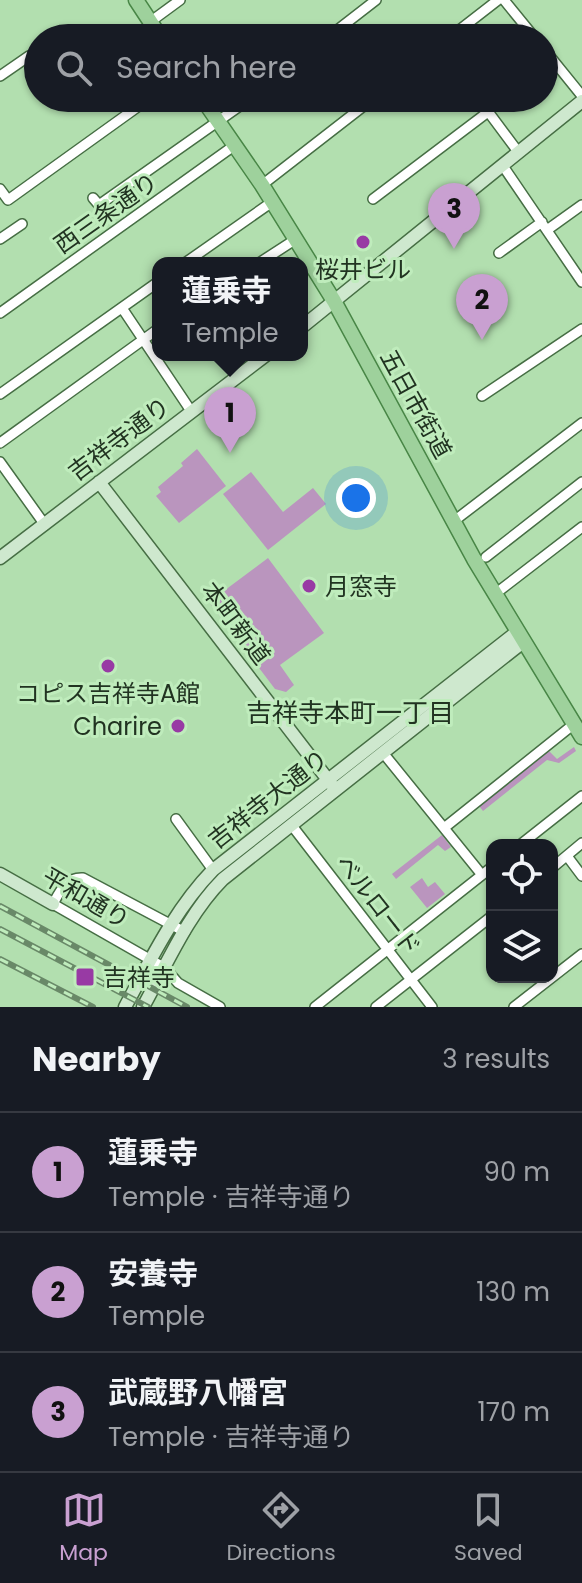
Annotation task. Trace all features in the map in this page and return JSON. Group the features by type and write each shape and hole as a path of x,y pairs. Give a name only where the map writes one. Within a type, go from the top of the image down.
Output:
{"main road":[{"path":"136,0 150,22"},
{"name":"五日市街道","path":"212,112 307,257"},
{"name":"五日市街道","path":"308,259 495,594 578,730"}],"street":[{"path":"150,22 180,0"},
{"path":"345,24 376,0"},
{"path":"468,24 501,0 522,24"},
{"path":"0,76 24,59"},
{"path":"308,322 582,99 558,67"},
{"path":"0,189 8,200 131,112"},
{"path":"93,198 99,205 231,112"},
{"path":"262,185 356,112"},
{"path":"373,199 488,112 519,153"},
{"name":"西三条通り","path":"0,313 235,145"},
{"path":"503,166 582,282"},
{"path":"194,257 272,202"},
{"path":"499,253 582,205"},
{"path":"0,239 22,224"},
{"path":"268,257 296,239"},
{"path":"0,394 152,286"},
{"path":"122,308 152,352"},
{"path":"482,396 582,329"},
{"path":"0,443 152,333"},
{"path":"158,361 191,411"},
{"name":"吉祥寺通り","path":"0,558 258,361"},
{"path":"454,521 582,423"},
{"path":"0,462 45,525"},
{"name":"本町新道","path":"99,482 333,786"},
{"path":"486,557 582,482"},
{"path":"495,594 582,527"},
{"name":"吉祥寺大通り","path":"143,1007 211,891 293,827 333,786 520,637"},
{"name":"吉祥寺大通り","path":"125,1007 171,924 213,870 384,754 520,637"},
{"path":"444,828 578,730"},
{"path":"384,754 482,875"},
{"path":"528,839 582,796"},
{"path":"176,819 213,870"},
{"name":"ベルロード","path":"293,827 432,1007"},
{"path":"558,863 582,843"},
{"path":"567,856 582,876"},
{"path":"315,1007 486,872"},
{"name":"平和通り","path":"0,874 165,968 186,988 220,1007"},
{"path":"53,904 67,882 80,878 185,932"},
{"path":"376,1007 486,921"},
{"path":"514,1007 582,954"}],"shaded area":[{"path":"197,449 226,486 179,523 156,496 161,492 158,487 183,466 181,463"},
{"path":"251,472 283,512 313,488 326,504 268,550 223,494"},
{"path":"268,558 324,633 280,665 294,685 286,692 275,689 209,602"},
{"path":"574,747 576,751 559,763 547,760 483,811 479,806 549,751 557,759"},
{"path":"442,835 451,847 445,851 438,845 396,879 392,874"},
{"path":"422,878 428,887 435,882 445,894 427,908 410,887"}],"railway":[{"path":"0,906 187,1007"},
{"path":"0,929 148,1007"},
{"path":"0,959 93,1007"}],"place":[{"name":"桜井ビル","path":"363,242"},
{"name":"武蔵野八幡宮","path":"454,249"},
{"name":"安養寺","path":"482,340"},
{"name":"蓮乗寺","path":"230,453"},
{"name":"月窓寺","path":"309,586"},
{"name":"コピス吉祥寺A館","path":"108,666"},
{"name":"Charire","path":"178,726"},
{"name":"吉祥寺","path":"85,977"}],"district":[{"name":"吉祥寺本町一丁目","path":"350,713"}]}
